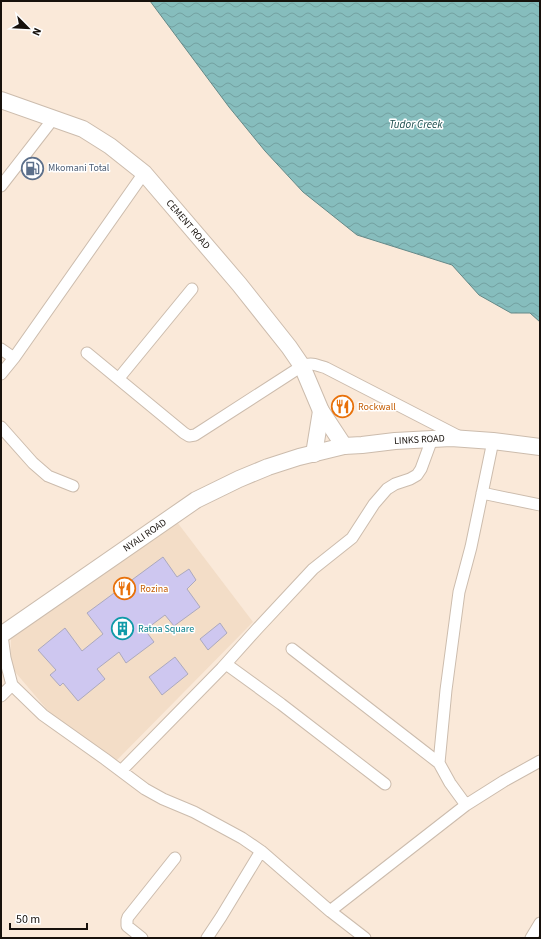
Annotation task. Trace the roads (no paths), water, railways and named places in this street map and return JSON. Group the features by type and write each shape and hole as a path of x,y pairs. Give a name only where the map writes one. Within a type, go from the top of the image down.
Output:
{"main road":[{"name":"CEMENT ROAD","path":"1,100 68,123 88,132 110,146 144,173 234,279 289,347 302,366 321,411 344,446"},
{"path":"307,455 321,411"},
{"name":"LINKS ROAD","path":"307,455 344,446 451,438 493,441 540,447"},
{"name":"NYALI ROAD","path":"2,635 196,500 268,467 307,455"}],"street":[{"path":"1,186 53,119"},
{"path":"1,374 14,358 144,173"},
{"path":"118,378 192,289"},
{"path":"1,349 14,358"},
{"path":"88,353 189,436 195,435 302,366 306,364 315,364 326,368 464,439"},
{"path":"1,427 33,463 48,476 73,486"},
{"path":"121,771 226,664 313,569 352,538 374,504 387,489 417,475 421,469 432,439"},
{"path":"439,763 446,690 459,592 471,547 493,441"},
{"path":"482,493 540,505"},
{"path":"2,635 12,685 43,715 145,789 194,812 242,838 261,851 330,911 365,938"},
{"path":"292,649 439,763 450,783 466,805"},
{"path":"226,664 281,704 385,784"},
{"path":"1,696 12,685"},
{"path":"330,911 466,805 504,781 540,761"},
{"path":"207,938 261,851"},
{"path":"142,938 127,926 128,917 175,858"},
{"path":"533,938 540,923"}],"water":[{"name":"Tudor Creek","path":"150,1 540,1 540,322 530,313 511,313 479,295 452,265 357,235 303,192 265,151 229,107"}],"place":[{"name":"Mkomani Total","path":"32,168"},
{"name":"Rockwall","path":"343,407"},
{"name":"Rozina","path":"125,589"},
{"name":"Ratna Square","path":"123,629"}]}
